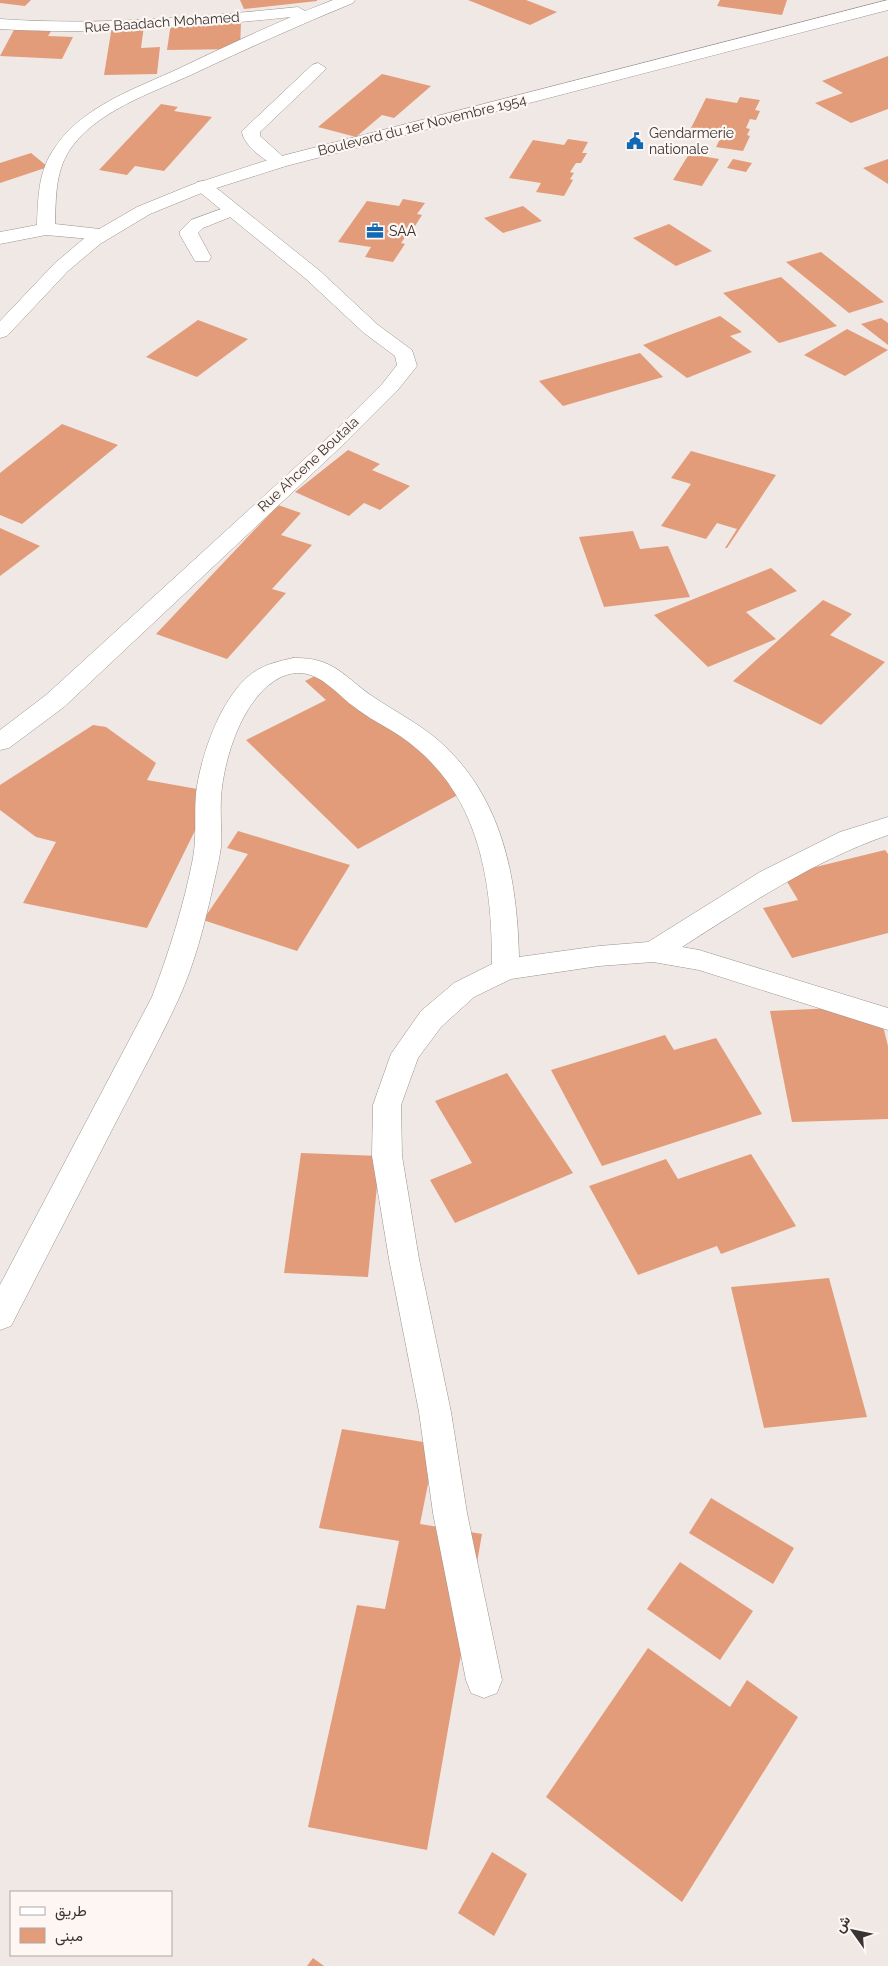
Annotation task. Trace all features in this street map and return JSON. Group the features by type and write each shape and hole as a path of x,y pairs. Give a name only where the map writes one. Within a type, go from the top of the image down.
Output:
{"street":[{"path":"46,229 46,190 51,172 67,143 87,125 110,108 146,90 323,9 347,0"},
{"name":"Boulevard du 1er Novembre 1954","path":"0,332 71,258 102,234 166,200 203,186 280,162 805,24 888,5"},
{"name":"Rue Baadach Mohamed","path":"0,24 58,28 114,26 323,9"},
{"path":"280,162 256,144 251,138 251,131 318,68"},
{"name":"Rue Ahcene Boutala","path":"0,742 56,701 260,509 340,438 407,366 406,354 371,330 313,274 203,186"},
{"path":"202,257 189,236 189,231 197,224 232,210"},
{"path":"0,238 46,229 102,234"},
{"path":"0,1316 166,997 183,950 207,856 210,824 209,791 220,751 241,699 260,678 274,670 291,666 315,667 328,672 362,701 436,751 468,794 489,835 500,882 506,928 506,969"},
{"path":"653,952 770,879 849,839 888,826"},
{"path":"484,1680 450,1513 435,1412 404,1260 387,1156 387,1105 405,1054 431,1019 464,990 506,969 599,956 653,952 699,960 888,1019"}],"building":[{"path":"0,0 31,0 25,6 0,3"},
{"path":"240,0 317,0 317,1 244,9"},
{"path":"468,0 526,0 557,12 530,25"},
{"path":"720,0 787,0 782,15 717,6"},
{"path":"241,22 240,49 167,50 171,23"},
{"path":"16,26 53,28 48,36 73,37 62,59 0,56"},
{"path":"112,26 144,26 141,48 160,47 157,74 104,75"},
{"path":"888,56 888,109 851,123 815,103 843,93 822,81"},
{"path":"382,74 431,86 394,118 382,115 356,137 318,127"},
{"path":"740,97 760,100 755,110 760,111 756,120 750,119 746,128 750,129 747,135 750,136 743,151 716,147 720,139 688,134 706,98 737,103"},
{"path":"161,104 178,107 174,111 212,117 164,171 135,166 127,175 99,170"},
{"path":"568,139 588,142 582,153 587,153 581,163 576,163 570,172 574,173 570,179 573,180 564,196 536,192 541,183 509,178 533,140 564,145"},
{"path":"31,153 48,167 0,183 0,163"},
{"path":"689,154 719,159 702,186 673,180"},
{"path":"733,159 752,163 746,172 727,168"},
{"path":"888,159 888,184 863,168"},
{"name":"SAA","path":"403,199 425,203 417,214 422,215 415,226 409,225 402,235 406,236 401,243 405,244 393,262 365,257 371,247 338,242 367,201 399,206"},
{"path":"523,206 542,221 503,233 484,218"},
{"path":"669,224 712,251 676,266 633,238"},
{"path":"821,252 884,302 849,313 786,262"},
{"path":"781,277 837,326 779,343 723,293"},
{"path":"720,316 742,332 730,336 752,352 687,378 643,345"},
{"path":"881,318 888,323 888,345 861,324"},
{"path":"198,320 248,339 197,377 146,357"},
{"path":"847,329 888,350 845,376 804,355"},
{"path":"640,353 663,377 563,406 539,381"},
{"path":"62,424 118,445 22,524 0,515 0,473"},
{"path":"348,450 380,464 372,470 410,486 380,510 364,503 349,516 295,492"},
{"path":"691,451 776,475 727,548 725,548 737,529 717,523 706,539 661,526 691,484 671,478"},
{"path":"278,505 301,513 281,535 312,545 272,589 286,593 227,659 156,634"},
{"path":"0,528 40,546 0,576"},
{"path":"633,531 640,549 668,546 690,597 604,607 579,537"},
{"path":"771,568 797,591 746,612 776,639 708,667 654,615"},
{"path":"823,600 852,614 830,635 885,662 821,725 733,681"},
{"path":"331,668 467,790 358,849 246,740 326,700 305,681"},
{"path":"93,725 106,727 156,763 147,780 214,792 147,928 23,903 56,842 36,837 0,810 0,785"},
{"path":"238,831 350,865 297,951 203,920 248,854 227,848"},
{"path":"885,850 888,854 888,933 792,958 763,908 798,900 783,875"},
{"path":"878,1006 888,1046 888,1119 792,1122 770,1011"},
{"path":"665,1035 674,1050 716,1038 762,1114 602,1166 551,1070"},
{"path":"507,1073 573,1173 455,1223 430,1180 472,1163 435,1101"},
{"path":"301,1153 380,1156 368,1277 284,1273"},
{"path":"751,1154 796,1226 721,1254 717,1246 638,1275 589,1186 666,1159 678,1179"},
{"path":"829,1278 867,1417 764,1428 731,1287"},
{"path":"342,1429 436,1444 420,1524 482,1534 427,1850 308,1827 357,1605 385,1609 399,1541 319,1528"},
{"path":"711,1498 794,1548 773,1584 689,1533"},
{"path":"680,1562 753,1611 720,1660 647,1609"},
{"path":"648,1648 730,1707 747,1680 798,1717 682,1902 546,1797"},
{"path":"492,1852 527,1874 494,1936 458,1913"},
{"path":"313,1958 324,1966 307,1966"}],"place":[{"name":"Gendarmerie nationale","path":"635,141"},
{"name":"SAA","path":"375,231"}]}
